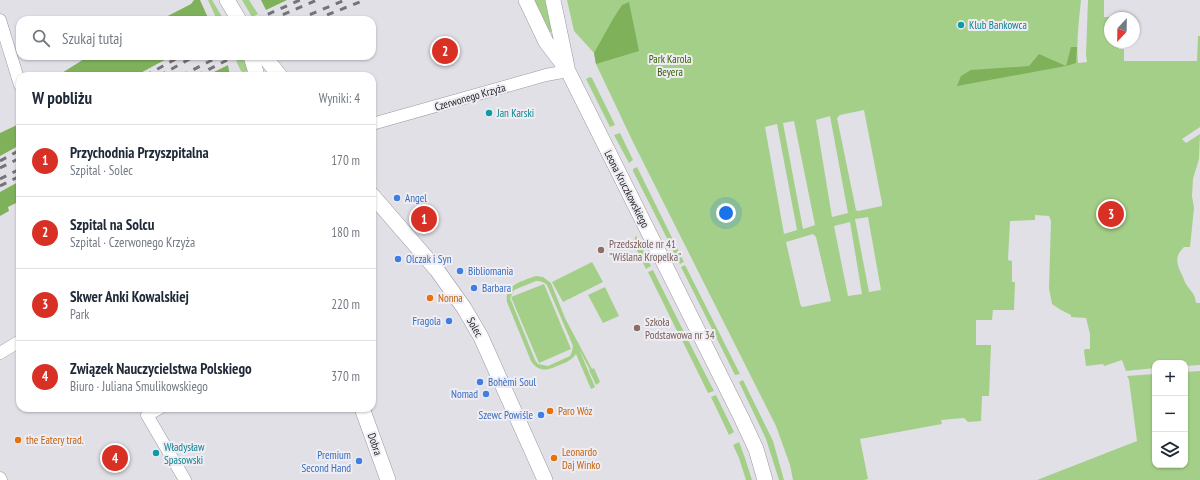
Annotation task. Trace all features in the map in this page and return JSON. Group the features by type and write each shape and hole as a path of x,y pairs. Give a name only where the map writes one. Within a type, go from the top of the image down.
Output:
{"street":[{"path":"227,0 236,16"},
{"name":"Leona Kruczkowskiego","path":"526,0 546,42 568,72 741,417 756,449 765,480"},
{"name":"Leona Kruczkowskiego","path":"553,0 568,72"},
{"path":"0,20 16,72"},
{"path":"252,60 256,72"},
{"path":"267,60 277,72"},
{"name":"Czerwonego Krzyża","path":"376,123 542,77 568,72"},
{"name":"Solec","path":"376,200 437,270 467,312 481,336 545,480"},
{"path":"0,353 16,343"},
{"path":"153,412 147,415 185,480"},
{"name":"Dobra","path":"363,412 388,480"}],"green space":[{"path":"194,0 200,0 207,16 168,16 191,4"},
{"path":"208,0 212,0 222,16 215,16"},
{"path":"242,0 249,0 258,14 251,16"},
{"path":"261,0 287,0 266,10"},
{"path":"534,0 545,0 552,30 551,32 549,31"},
{"name":"Park Karola Beyera","path":"567,0 1081,0 1077,55 1078,63 1087,62 1088,0 1104,0 1104,48 1124,49 1124,61 1197,61 1198,36 1200,36 1200,127 1182,139 1186,143 1200,134 1199,159 1193,179 1192,196 1194,208 1190,247 1184,247 1179,253 1177,259 1178,266 1185,283 1194,295 1196,303 1200,303 1200,365 1188,366 1188,360 1152,360 1152,368 1126,371 1122,360 1104,366 1103,364 1086,366 1084,351 1085,349 1090,349 1090,334 1086,318 1071,317 1071,315 1052,304 1049,288 1051,221 1049,216 1035,215 1035,220 1010,221 1008,260 1012,261 1012,282 1015,282 1014,310 993,310 992,320 976,320 976,345 991,345 989,396 982,396 981,421 968,422 964,418 941,420 942,424 860,439 868,479 793,480 790,465 776,426 633,142 596,64 594,53 574,31","holes":["864,110 882,206 858,211 856,210 837,118 840,115","830,116 848,213 832,217 816,120","794,121 815,225 803,229 783,123","777,124 797,230 784,234 765,127","868,217 881,290 869,292 855,219","850,222 862,294 848,296 834,226","813,234 816,237 831,301 803,307 801,306 786,242"]},
{"path":"629,2 639,51 596,64 594,53 622,5"},
{"path":"1071,47 1077,47 1076,63 1066,66"},
{"path":"1039,54 1066,66 957,86 961,76 971,70 1029,66"},
{"path":"83,60 165,60 142,72 63,72"},
{"path":"245,60 249,71 241,71 236,61"},
{"path":"228,65 229,72 214,72"},
{"path":"590,77 592,78 615,125 610,127 586,79"},
{"path":"16,125 16,147 0,156 0,133"},
{"path":"620,133 633,160 629,163 614,135"},
{"path":"637,167 684,262 680,264 633,171 633,169"},
{"path":"16,183 16,203 8,207 9,211 0,216 0,192"},
{"path":"636,236 651,266 646,269 635,246"},
{"path":"592,262 603,282 563,302 552,282"},
{"path":"685,265 740,374 735,375 681,267"},
{"path":"653,270 685,334 680,337 648,272"},
{"path":"536,276 543,277 551,283 565,318 592,369 594,368 600,382 596,385 579,349 595,387 591,389 576,354 568,362 546,370 540,369 531,361 507,302 507,296 508,291 515,284","holes":["536,281 544,282 547,285 573,346 570,356 548,366 538,364 535,360 510,298 514,290"]},
{"path":"544,284 571,349 539,363 511,297"},
{"path":"605,287 619,316 603,323 588,295"},
{"path":"687,338 714,391 708,393 682,340"},
{"path":"1200,371 1200,480 1037,480 1137,441 1129,380 1127,376 1152,374 1152,468 1188,468 1188,372"},
{"path":"743,380 773,441 784,480 779,480 766,439 739,382"},
{"path":"716,395 734,432 729,435 711,397"},
{"path":"739,442 752,480 746,480 733,445"}],"railway":[{"path":"264,16 300,0"},
{"path":"279,16 317,0"},
{"path":"307,16 345,0"},
{"path":"324,16 365,0"},
{"path":"152,72 174,60"},
{"path":"166,72 188,60"},
{"path":"189,72 212,60"},
{"path":"204,72 227,60"},
{"path":"0,161 16,152"},
{"path":"0,168 16,160"},
{"path":"0,179 16,171"},
{"path":"0,186 16,178"}],"place":[{"name":"Klub Bankowca","path":"961,25"},
{"name":"Szpital na Solcu","path":"445,51"},
{"name":"Jan Karski","path":"489,113"},
{"name":"Angel","path":"397,198"},
{"name":"Skwer Anki Kowalskiej","path":"1111,214"},
{"name":"Przychodnia Przyszpitalna","path":"424,219"},
{"name":"Przedszkole nr 41 \"Wiślana Kropelka\"","path":"601,250"},
{"name":"Olczak i Syn","path":"398,259"},
{"name":"Bibliomania","path":"460,271"},
{"name":"Barbara","path":"474,288"},
{"name":"Nonna","path":"430,298"},
{"name":"Fragola","path":"449,321"},
{"name":"Szkoła Podstawowa nr 34","path":"637,328"},
{"name":"Bohèmi Soul","path":"480,382"},
{"name":"Nomad","path":"486,394"},
{"name":"Paro Wóz","path":"550,411"},
{"name":"Szewc Powiśle","path":"541,415"},
{"name":"the Eatery trad.","path":"18,440"},
{"name":"Władysław Spasowski","path":"156,453"},
{"name":"Związek Nauczycielstwa Polskiego","path":"115,458"},
{"name":"Leonardo Daj Winko","path":"554,458"},
{"name":"Premium Second Hand","path":"359,461"}]}
